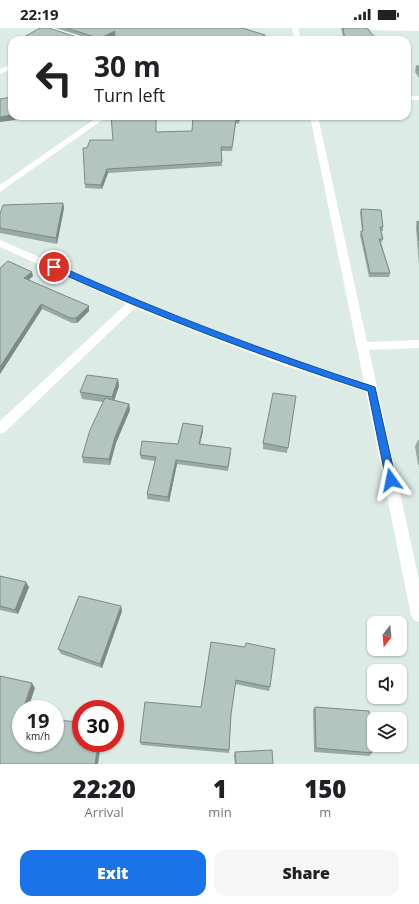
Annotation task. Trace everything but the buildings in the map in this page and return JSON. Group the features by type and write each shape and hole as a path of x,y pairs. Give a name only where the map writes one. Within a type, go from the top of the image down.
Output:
{"street":[{"path":"46,28 74,36"},
{"path":"372,28 419,29"},
{"path":"0,189 98,120"},
{"path":"315,120 419,615"},
{"path":"0,243 133,303 275,358 372,389"},
{"path":"0,429 133,303"},
{"path":"362,346 419,344"}],"route":[{"path":"54,267 133,303 275,358 324,375 372,389 391,480"}]}
